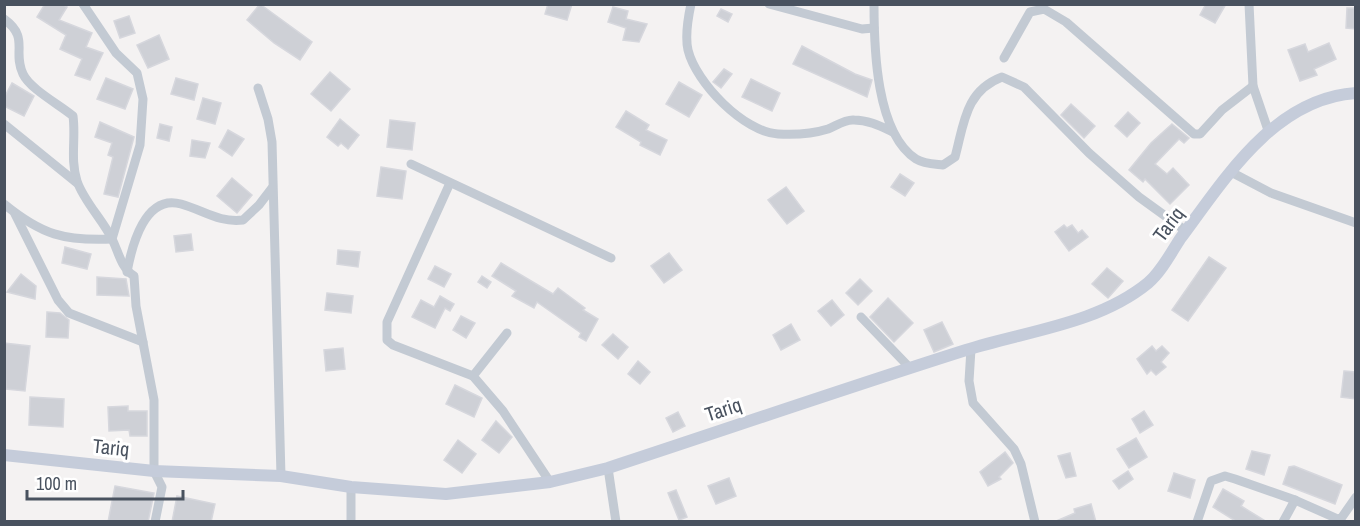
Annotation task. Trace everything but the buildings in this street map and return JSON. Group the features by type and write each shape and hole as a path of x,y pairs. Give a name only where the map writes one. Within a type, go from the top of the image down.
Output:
{"main road":[{"name":"Tariq","path":"4,455 154,471 281,476 351,487 446,494 550,482 608,468 910,368 1072,321 1115,304 1149,282 1230,172 1243,156 1269,133 1314,103 1341,94 1356,93"}],"street":[{"path":"82,4 116,53 137,73 143,99 140,145 112,239"},
{"path":"691,4 688,49 695,67 711,92 748,121 774,134 802,134 827,129 851,119 875,123 892,132"},
{"path":"769,4 862,29 874,28"},
{"path":"874,4 874,28 885,112 892,132 902,146 917,160 943,165 955,157 965,115 981,87 1002,77 1024,87 1089,153 1139,197 1186,231"},
{"path":"1249,4 1253,86 1269,133"},
{"path":"1004,58 1030,12 1044,9 1066,22 1194,134 1200,134 1209,127 1222,110 1253,86"},
{"path":"4,19 17,30 20,39 20,66 23,76 73,116 75,130 72,155 77,183"},
{"path":"258,88 268,119 272,142 281,476"},
{"path":"4,124 77,183 112,239 127,272 134,276 136,306 154,399 154,471 162,487 154,522"},
{"path":"411,164 611,258"},
{"path":"1230,172 1270,193 1356,223"},
{"path":"450,183 387,322 387,340 393,345 473,376 503,411 550,482"},
{"path":"127,272 140,227 158,206 168,201 182,204 216,219 243,220 259,205 272,187"},
{"path":"4,204 14,212 60,237 80,240 112,239"},
{"path":"14,212 58,300 69,313 143,342"},
{"path":"861,317 910,368"},
{"path":"473,376 507,333"},
{"path":"971,349 969,381 973,403 1017,457 1035,522"},
{"path":"608,468 616,522"},
{"path":"1197,522 1204,495 1211,482 1225,476 1295,500 1340,521 1356,497"},
{"path":"351,487 351,522"},
{"path":"1283,522 1295,500"}]}
